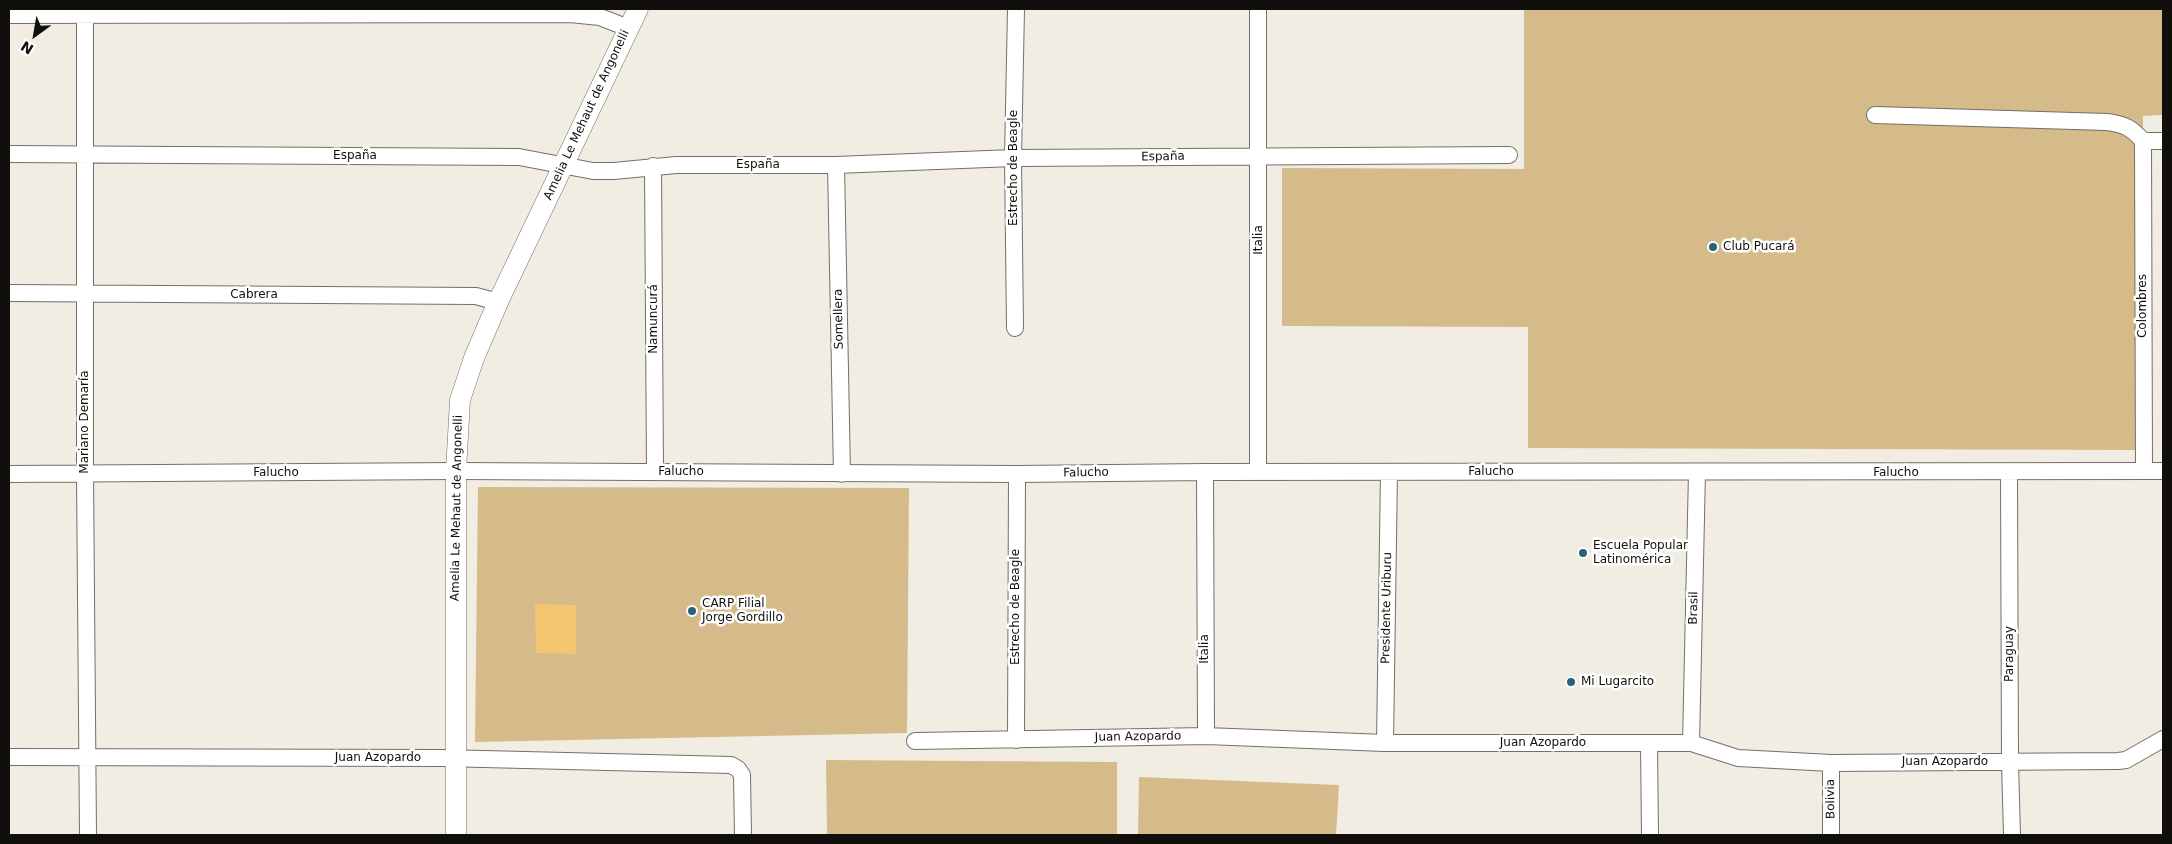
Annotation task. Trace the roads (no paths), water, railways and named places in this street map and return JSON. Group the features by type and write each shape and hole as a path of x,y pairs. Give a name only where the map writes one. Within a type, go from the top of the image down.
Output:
{"street":[{"name":"Amelia Le Mehaut de Angonelli","path":"456,835 456,471 460,400 474,358 498,302 638,9"},
{"name":"Estrecho de Beagle","path":"1015,328 1013,158 1016,9"},
{"name":"Italia","path":"1258,9 1258,472"},
{"path":"9,15 85,12 247,11 570,12 600,17 628,28"},
{"name":"Mariano Demaría","path":"85,12 85,474 89,758 88,835"},
{"path":"1875,115 2107,122 2122,124 2133,130 2143,141 2163,141"},
{"name":"Colombres","path":"2143,141 2144,471"},
{"name":"España","path":"9,154 519,157 593,171 614,172 653,166 836,164 1013,158 1509,155"},
{"name":"Somellera","path":"836,164 842,474"},
{"name":"Namuncurá","path":"653,166 655,472"},
{"name":"Cabrera","path":"9,294 476,296 498,302"},
{"name":"Falucho","path":"9,474 456,471 1017,474 1205,472 2010,473 2163,471"},
{"name":"Italia","path":"1205,472 1206,736"},
{"name":"Presidente Uriburu","path":"1385,743 1389,472"},
{"name":"Brasil","path":"1691,743 1697,472"},
{"name":"Paraguay","path":"2010,473 2010,762 2012,835"},
{"name":"Estrecho de Beagle","path":"1016,740 1017,474"},
{"name":"Juan Azopardo","path":"915,741 1206,736 1385,743 1691,743 1738,758 1830,763 2118,761 2126,760 2163,739"},
{"path":"1649,743 1650,835"},
{"name":"Juan Azopardo","path":"9,758 456,759 731,764 742,775 743,835"},
{"name":"Bolivia","path":"1830,763 1831,835"}],"place":[{"name":"Club Pucará","path":"1713,247"},
{"name":"Escuela Popular Latinomérica","path":"1583,553"},
{"name":"CARP Filial Jorge Gordillo","path":"692,611"},
{"name":"Mi Lugarcito","path":"1571,682"}]}
